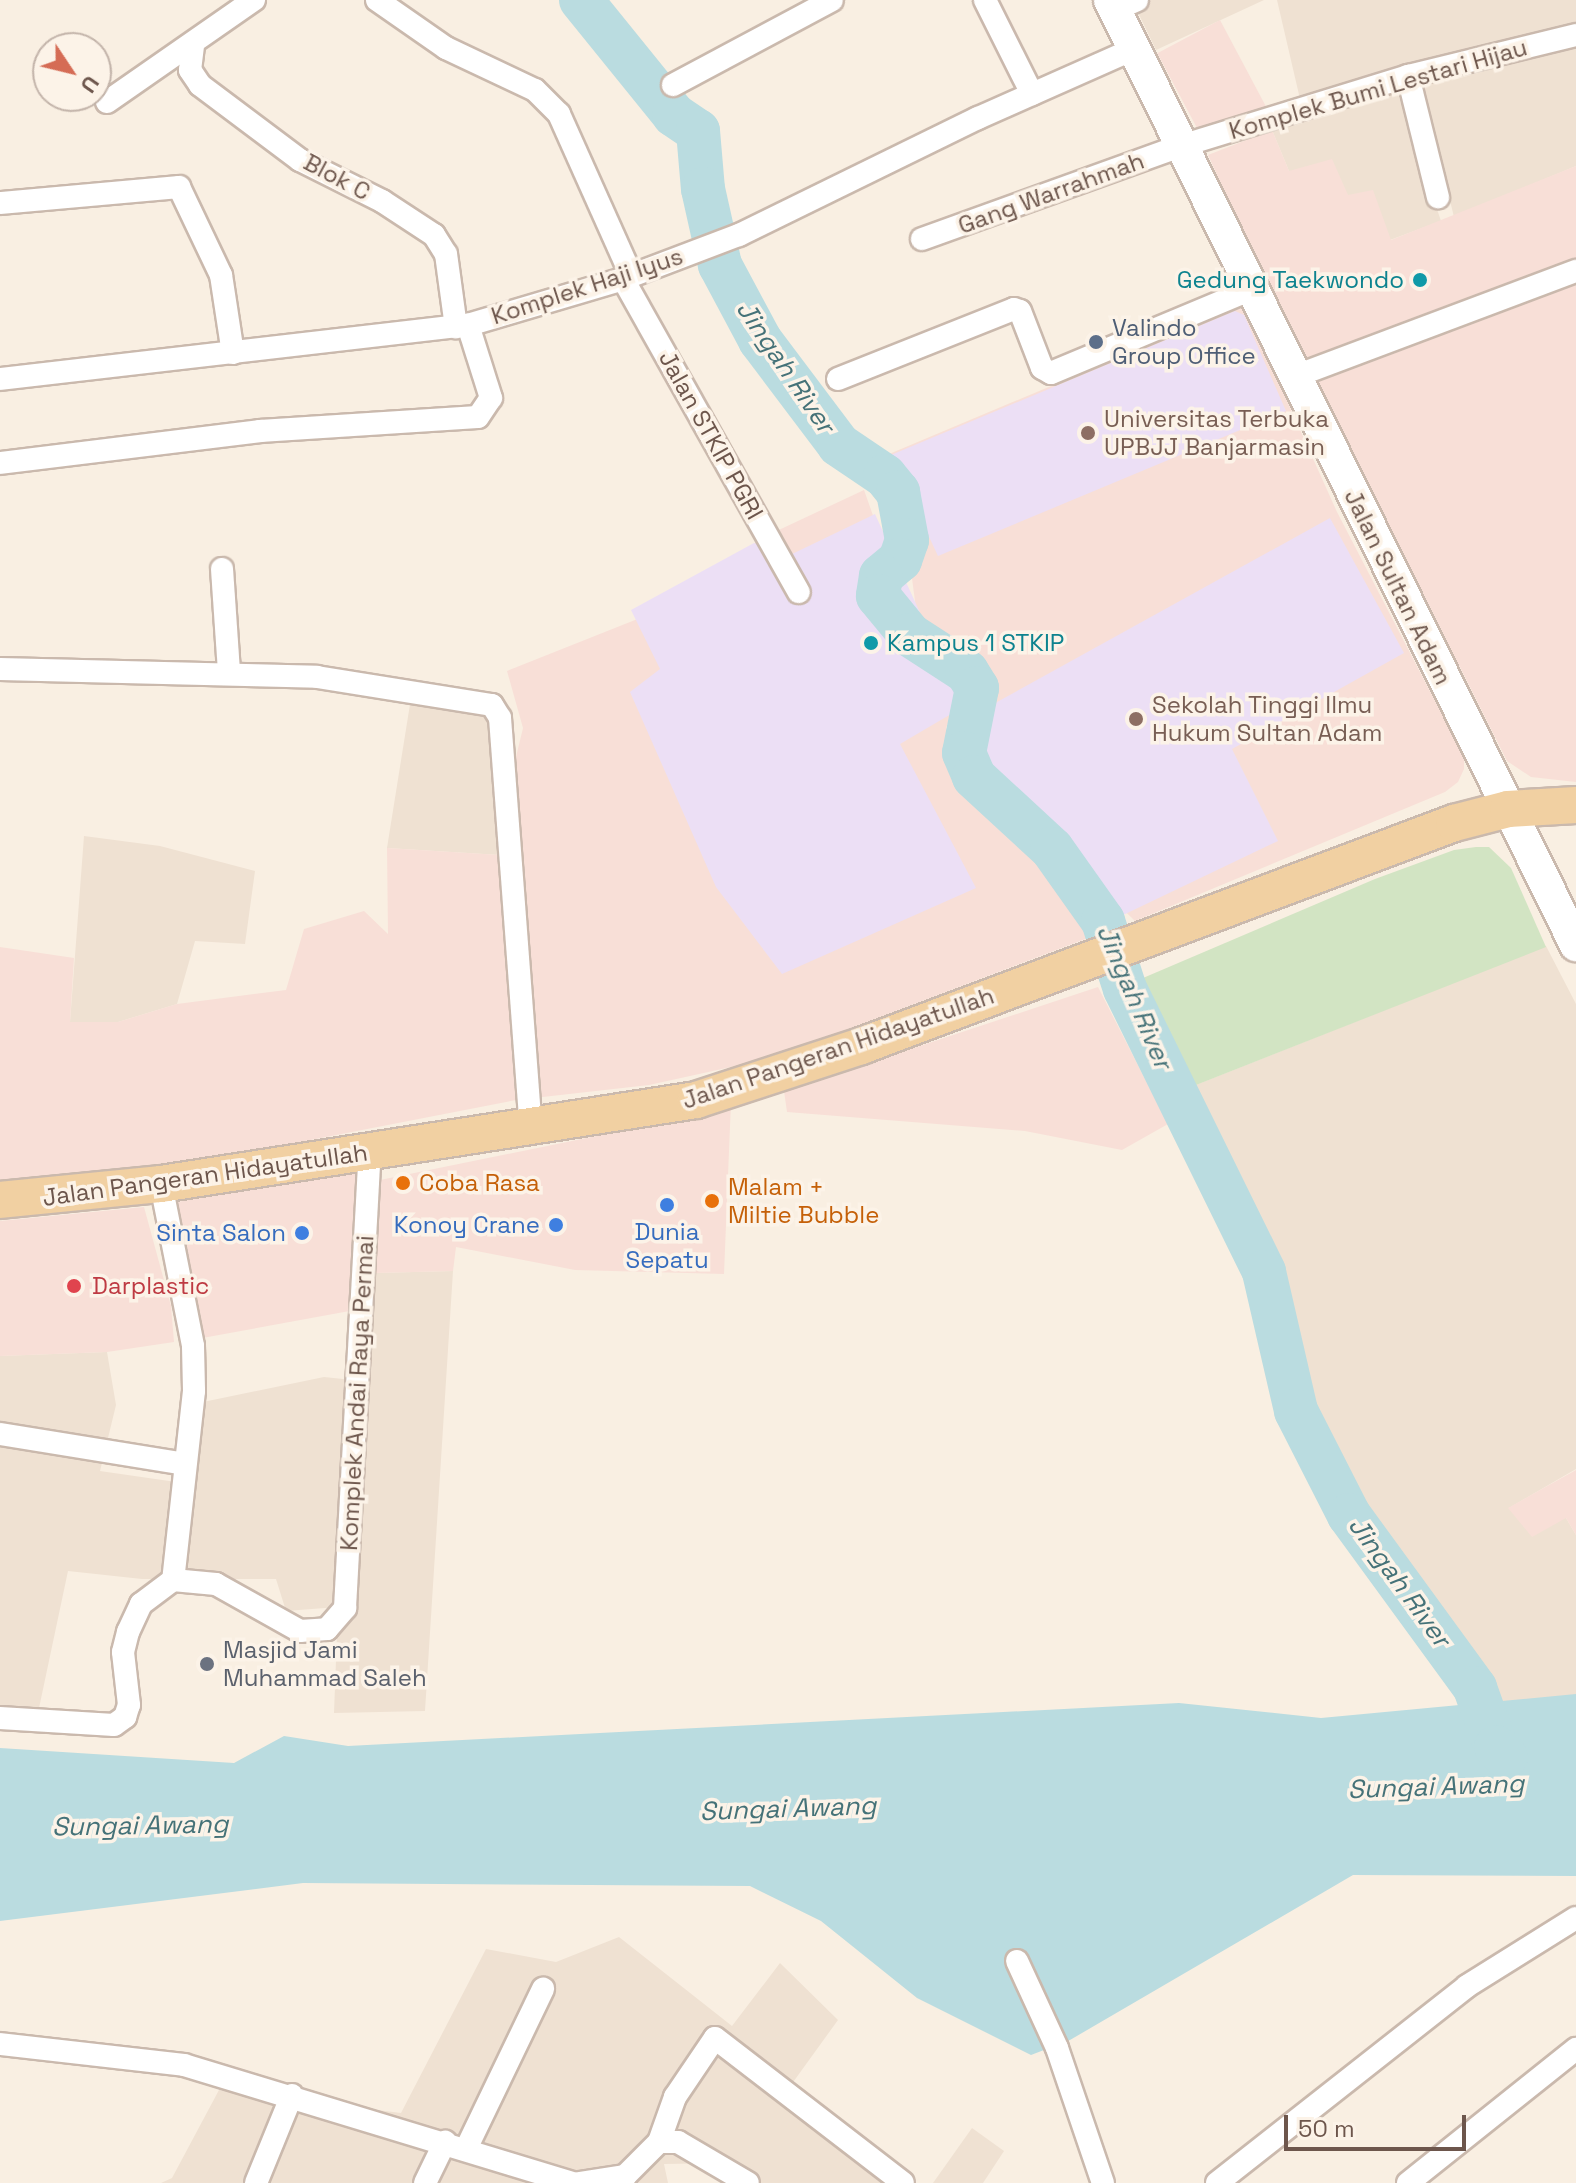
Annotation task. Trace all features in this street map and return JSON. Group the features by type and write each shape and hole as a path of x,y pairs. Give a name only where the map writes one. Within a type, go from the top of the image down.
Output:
{"main road":[{"name":"Jalan Sultan Adam","path":"1121,3 1134,49 1576,945"},
{"path":"1508,809 1576,805"},
{"name":"Jalan Pangeran Hidayatullah","path":"0,1200 161,1184 696,1100 861,1046 1454,823 1508,809"}],"street":[{"path":"112,99 193,46 254,0"},
{"name":"Jalan STKIP PGRI","path":"377,0 446,48 535,90 559,114 627,277 799,592"},
{"path":"673,85 832,0"},
{"path":"985,0 1032,94"},
{"name":"Komplek Bumi Lestari Hijau","path":"1181,146 1408,76 1576,35"},
{"name":"Blok C","path":"0,463 260,431 478,417 491,398 462,326 446,254 434,235 382,201 300,160 200,85 190,70 193,46"},
{"name":"Komplek Haji Iyus","path":"0,379 462,326 627,277 739,235 1032,94 1134,49"},
{"path":"1408,76 1438,197"},
{"name":"Gang Warrahmah","path":"922,239 1181,146"},
{"path":"0,203 179,187 221,275 233,353"},
{"path":"1296,376 1576,271"},
{"path":"838,379 1014,309 1020,311 1042,368 1051,373 1252,289"},
{"path":"222,569 229,672"},
{"path":"0,669 97,674 229,672 317,677 497,709 531,1126"},
{"name":"Komplek Andai Raya Permai","path":"173,1580 216,1584 300,1631 327,1629 345,1608 370,1152"},
{"path":"0,1718 114,1725 125,1717 129,1705 123,1652 128,1632 141,1604 173,1580 193,1346 161,1184"},
{"path":"1,1438 185,1464"},
{"path":"1217,2183 1467,1986 1576,1918"},
{"path":"1017,1961 1057,2048 1103,2183"},
{"path":"425,2183 456,2145 543,1989"},
{"path":"0,2044 184,2065 292,2095 576,2183 625,2176 659,2142 675,2097 715,2038 903,2183"},
{"path":"1408,2183 1576,2049"},
{"path":"256,2183 292,2095"},
{"path":"659,2142 678,2142 748,2183"}],"shaded area":[{"path":"1132,0 1264,0 1156,50"},
{"path":"1277,0 1576,0 1576,32 1300,99"},
{"path":"1220,20 1266,107 1204,141 1157,53"},
{"path":"1576,48 1576,166 1454,217 1421,82"},
{"path":"1396,88 1441,221 1390,240 1348,195 1289,171 1272,130"},
{"path":"1272,130 1289,171 1332,159 1348,195 1373,190 1391,240 1576,166 1576,782 1531,777 1507,761 1251,250 1208,155"},
{"path":"1239,307 1248,314 1337,512 1464,757 1464,769 1458,782 1445,792 1135,921 993,783 971,752 984,715 984,674 917,616 911,571 919,536 882,457"},
{"name":"Universitas Terbuka UPBJJ Banjarmasin","path":"1235,311 1244,315 1286,411 938,556 891,455"},
{"path":"864,490 922,654 953,664 964,684 946,728 1004,810 1036,837 1091,917 1096,935 772,1058 649,1085 516,1100 89,1183 0,1188 0,947 74,958 70,1022 118,1022 177,1004 286,990 304,929 364,911 388,934 387,848 500,855 519,845 516,757 523,728 507,671 635,620 766,536"},
{"path":"875,514 963,707 900,744 976,888 782,974 716,887 630,692 660,669 631,610 754,543 788,556"},
{"name":"Sekolah Tinggi Ilmu Hukum Sultan Adam","path":"1330,518 1404,653 1232,749 1278,841 1119,917 994,772 972,736 997,702"},
{"path":"411,698 488,705 500,855 387,848"},
{"path":"84,836 160,846 255,871 245,944 195,941 177,1004 118,1022 70,1022"},
{"path":"1546,946 1576,1004 1576,1469 1509,1508 1566,1518 1576,1535 1576,1749 1487,1717 1489,1684 1407,1567 1343,1494 1315,1439 1280,1275 1188,1088"},
{"path":"1098,987 1168,1124 1122,1150 1025,1131 787,1112 784,1091"},
{"path":"731,1102 724,1274 575,1270 456,1247 453,1271 375,1273 380,1180 665,1122"},
{"path":"352,1172 361,1179 355,1310 197,1339 177,1202"},
{"path":"144,1207 171,1306 174,1342 107,1352 0,1356 0,1221"},
{"path":"453,1271 425,1711 334,1713 338,1607 286,1611 276,1579 142,1579 68,1571 35,1727 0,1728 0,1356 107,1352 116,1405 100,1471 176,1482 203,1402 324,1377 362,1381 375,1273"},
{"path":"1576,1470 1576,1535 1566,1518 1532,1537 1508,1508"},
{"path":"619,1937 732,2026 780,1963 838,2020 791,2085 910,2183 749,2183 724,2163 664,2164 668,2183 161,2183 172,2178 219,2090 401,2113 486,1949 556,1962"},
{"path":"972,2128 1004,2151 983,2183 933,2183"}],"green space":[{"path":"1489,847 1511,868 1546,947 1196,1085 1143,978 1375,879 1454,850"}],"water":[{"name":"Sungai Awang","path":"1576,1694 1576,1876 1353,1875 1070,2040 1031,2055 917,1998 821,1921 750,1886 303,1883 0,1921 0,1748 234,1763 284,1736 348,1746 1179,1703 1321,1718"}],"waterway":[{"name":"Jingah River","path":"581,0 674,115 698,131 703,189 720,265 760,340 839,445 885,476 898,492 907,540 900,560 881,576 878,596 910,635 967,672 977,688 964,753 974,777 1052,849 1103,921 1125,989 1264,1272 1296,1411 1349,1515 1475,1688 1496,1747 1506,1757"}],"place":[{"name":"Gedung Taekwondo","path":"1420,280"},
{"name":"Valindo Group Office","path":"1096,342"},
{"name":"Universitas Terbuka UPBJJ Banjarmasin","path":"1088,433"},
{"name":"Kampus 1 STKIP","path":"871,643"},
{"name":"Sekolah Tinggi Ilmu Hukum Sultan Adam","path":"1136,719"},
{"name":"Coba Rasa","path":"403,1183"},
{"name":"Malam + Miltie Bubble","path":"712,1201"},
{"name":"Dunia Sepatu","path":"667,1205"},
{"name":"Konoy Crane","path":"556,1225"},
{"name":"Sinta Salon","path":"302,1233"},
{"name":"Darplastic","path":"74,1286"},
{"name":"Masjid Jami Muhammad Saleh","path":"207,1664"}]}
